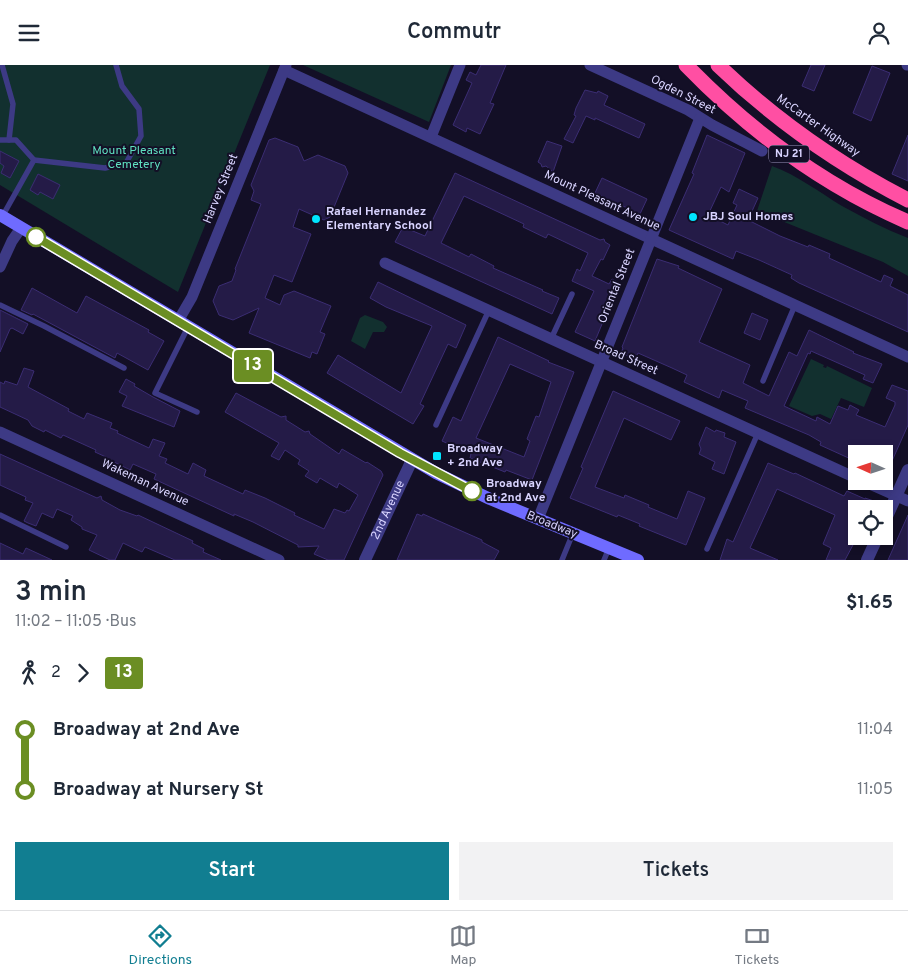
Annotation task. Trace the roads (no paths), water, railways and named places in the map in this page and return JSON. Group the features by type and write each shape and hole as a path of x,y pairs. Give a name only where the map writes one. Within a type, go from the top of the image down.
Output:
{"highway":[{"name":"NJ 21","path":"686,65 740,116 791,155 843,189 908,222"},
{"name":"McCarter Highway","path":"718,65 754,98 802,136 854,171 908,200"}],"main road":[{"name":"Broadway","path":"1,216 412,460 473,491 573,533 607,554 638,560"}],"street":[{"path":"431,137 460,65"},
{"name":"Ogden Street","path":"590,65 688,110 762,151"},
{"name":"Mount Pleasant Avenue","path":"285,67 431,137 908,357"},
{"name":"Harvey Street","path":"183,324 192,297 285,67"},
{"name":"Oriental Street","path":"538,519 700,118"},
{"path":"0,267 21,228"},
{"name":"Broad Street","path":"384,263 848,474"},
{"name":"Wakeman Avenue","path":"0,432 279,560"},
{"name":"2nd Avenue","path":"365,560 412,460"},
{"path":"893,511 902,499 908,470"},
{"path":"882,490 902,499"},
{"path":"867,560 874,545"}],"lane":[{"path":"2,65 14,104 10,140"},
{"path":"0,140 16,140 34,160 105,168 126,163 141,136 139,109 122,86 116,65"},
{"path":"1,216 34,160"},
{"path":"551,339 572,293"},
{"path":"0,305 124,368"},
{"path":"763,381 795,305"},
{"path":"436,425 488,311"},
{"path":"183,324 155,393 196,412"},
{"path":"707,549 758,433"},
{"path":"0,515 66,547"},
{"path":"562,560 573,533"}],"place":[{"name":"JBJ Soul Homes","path":"693,217"},
{"name":"Rafael Hernandez Elementary School","path":"316,219"},
{"name":"Broadway + 2nd Ave","path":"437,456"},
{"name":"Broadway at 2nd Ave","path":"472,491"}],"park label":[{"name":"Mount Pleasant Cemetery","path":"134,158"}]}
